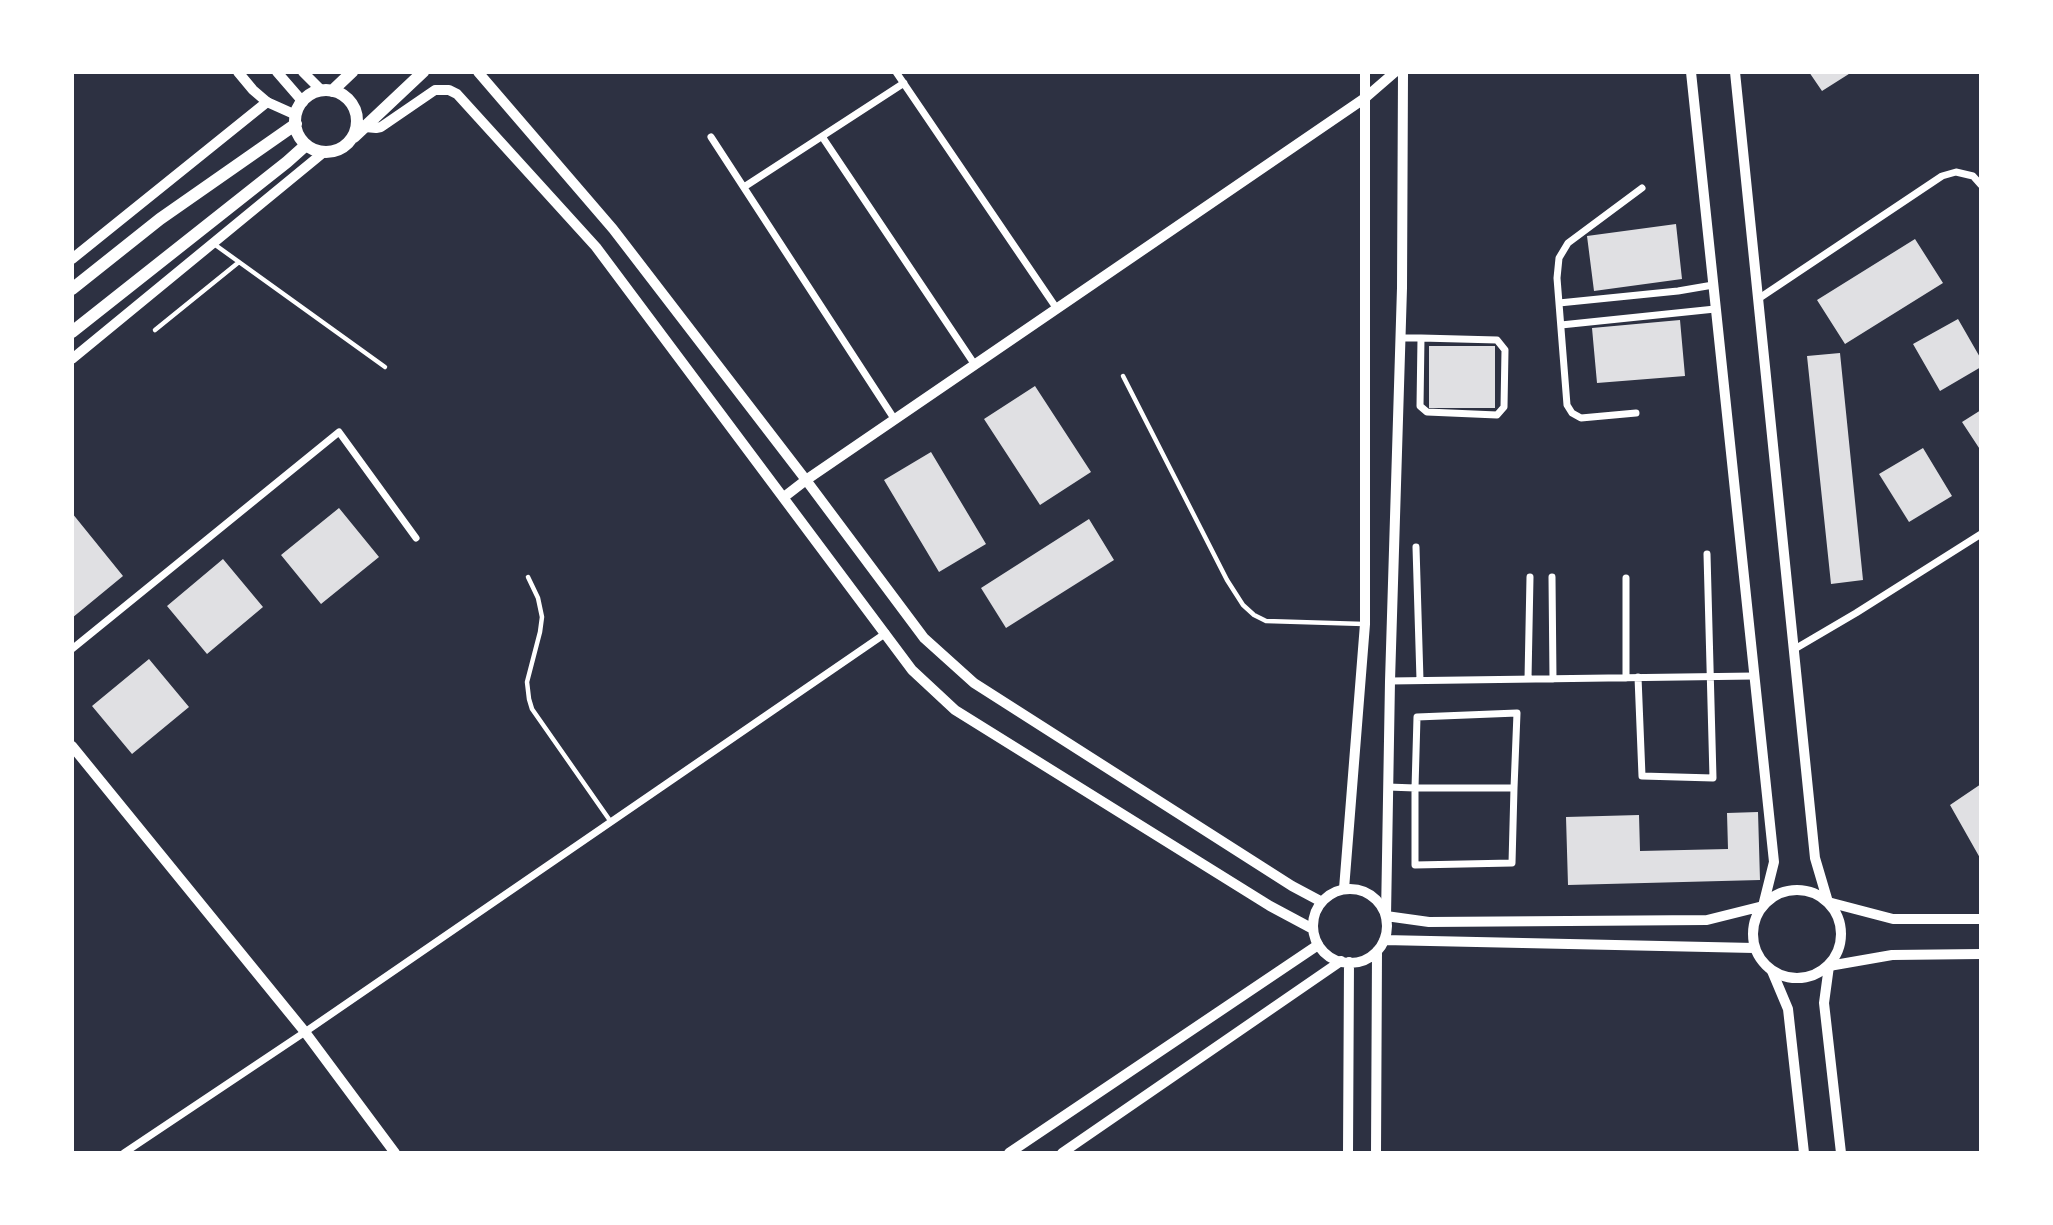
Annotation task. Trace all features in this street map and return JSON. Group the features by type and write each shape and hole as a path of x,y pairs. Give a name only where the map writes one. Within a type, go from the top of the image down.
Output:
{"main road":[{"path":"238,72 267,102 296,120"},
{"path":"277,72 303,102"},
{"path":"303,72 327,91 346,98 355,110 357,126 350,141"},
{"path":"352,72 327,91 315,93 303,102 296,120 297,132 306,145 314,150 334,151 343,147 423,72"},
{"path":"478,72 613,229 806,480 923,638 974,683 1292,886 1322,902"},
{"path":"1691,72 1774,862 1763,906"},
{"path":"1735,72 1815,859 1828,902 1840,928 1840,942 1829,966"},
{"path":"365,127 381,127 435,90 449,90 457,94 596,247 912,670 955,710 1270,906 1313,929"},
{"path":"72,289 160,219 296,120"},
{"path":"72,332 306,145"},
{"path":"1344,889 1356,889 1368,893 1380,903 1386,916 1387,928 1377,951 1364,960 1345,962 1325,953 1318,944 1313,929 1316,912 1322,902 1344,889"},
{"path":"1981,919 1893,919 1828,902 1802,891 1788,891 1774,896 1763,906 1755,919 1752,933 1754,948 1761,961 1772,971 1786,977 1801,978 1829,966 1892,955 1981,954"},
{"path":"1386,916 1429,922 1707,920 1763,906"},
{"path":"1384,940 1754,948"},
{"path":"1376,1153 1377,951"},
{"path":"1345,962 1348,1153"}],"street":[{"path":"896,72 1057,309"},
{"path":"1344,889 1365,624 1365,72"},
{"path":"784,498 806,480 1365,98 1395,72"},
{"path":"1386,916 1401,338 1402,72"},
{"path":"744,187 904,83"},
{"path":"72,259 267,102"},
{"path":"711,137 895,419"},
{"path":"823,138 975,365"},
{"path":"72,359 324,152"},
{"path":"1758,299 1942,176 1956,172 1973,176 1981,185"},
{"path":"1636,413 1581,418 1572,414 1567,405 1557,278 1559,258 1568,243 1642,188"},
{"path":"1559,303 1713,285"},
{"path":"1561,325 1715,309"},
{"path":"1401,338 1421,338 1497,340 1505,350 1504,407 1497,415 1427,412 1420,406 1421,338"},
{"path":"72,649 339,432 416,538"},
{"path":"1793,650 1981,534"},
{"path":"1416,547 1420,680"},
{"path":"1638,677 1642,776 1713,778 1707,554"},
{"path":"1528,679 1530,577"},
{"path":"1552,577 1553,679"},
{"path":"1626,578 1626,677"},
{"path":"124,1153 886,633"},
{"path":"1390,681 1755,676"},
{"path":"1517,713 1512,863 1415,864 1415,788 1417,717 1517,713"},
{"path":"72,746 305,1032 395,1153"},
{"path":"1388,787 1514,788"},
{"path":"1009,1153 1318,944"},
{"path":"1062,1153 1345,962"},
{"path":"1829,966 1824,1003 1840,1153"},
{"path":"1772,971 1788,1009 1804,1153"}],"lane":[{"path":"213,244 386,367"},
{"path":"155,330 239,262"},
{"path":"1124,376 1227,580 1243,605 1266,621 1365,624"},
{"path":"528,577 538,598 542,617 527,682 528,699 532,709 611,822"}],"building":[{"path":"1809,72 1852,72 1822,91"},
{"path":"1676,224 1682,279 1594,291 1587,236"},
{"path":"1915,239 1943,283 1845,344 1817,300"},
{"path":"1958,319 1981,359 1981,367 1940,391 1913,344"},
{"path":"1680,320 1685,376 1597,383 1592,328"},
{"path":"1429,346 1495,346 1495,408 1429,408"},
{"path":"1840,353 1863,580 1831,584 1807,356"},
{"path":"1035,386 1091,472 1040,505 984,419"},
{"path":"1981,410 1981,451 1962,422"},
{"path":"1923,448 1952,496 1909,522 1879,474"},
{"path":"931,452 986,544 939,572 884,480"},
{"path":"339,508 379,557 321,604 281,555"},
{"path":"72,513 123,576 72,618"},
{"path":"1089,519 1114,560 1006,628 981,588"},
{"path":"223,559 263,607 207,654 167,606"},
{"path":"149,659 189,707 132,754 92,706"},
{"path":"1981,784 1981,857 1980,858 1950,805"},
{"path":"1758,812 1760,880 1568,885 1566,817 1639,815 1640,851 1728,849 1727,813"}]}
